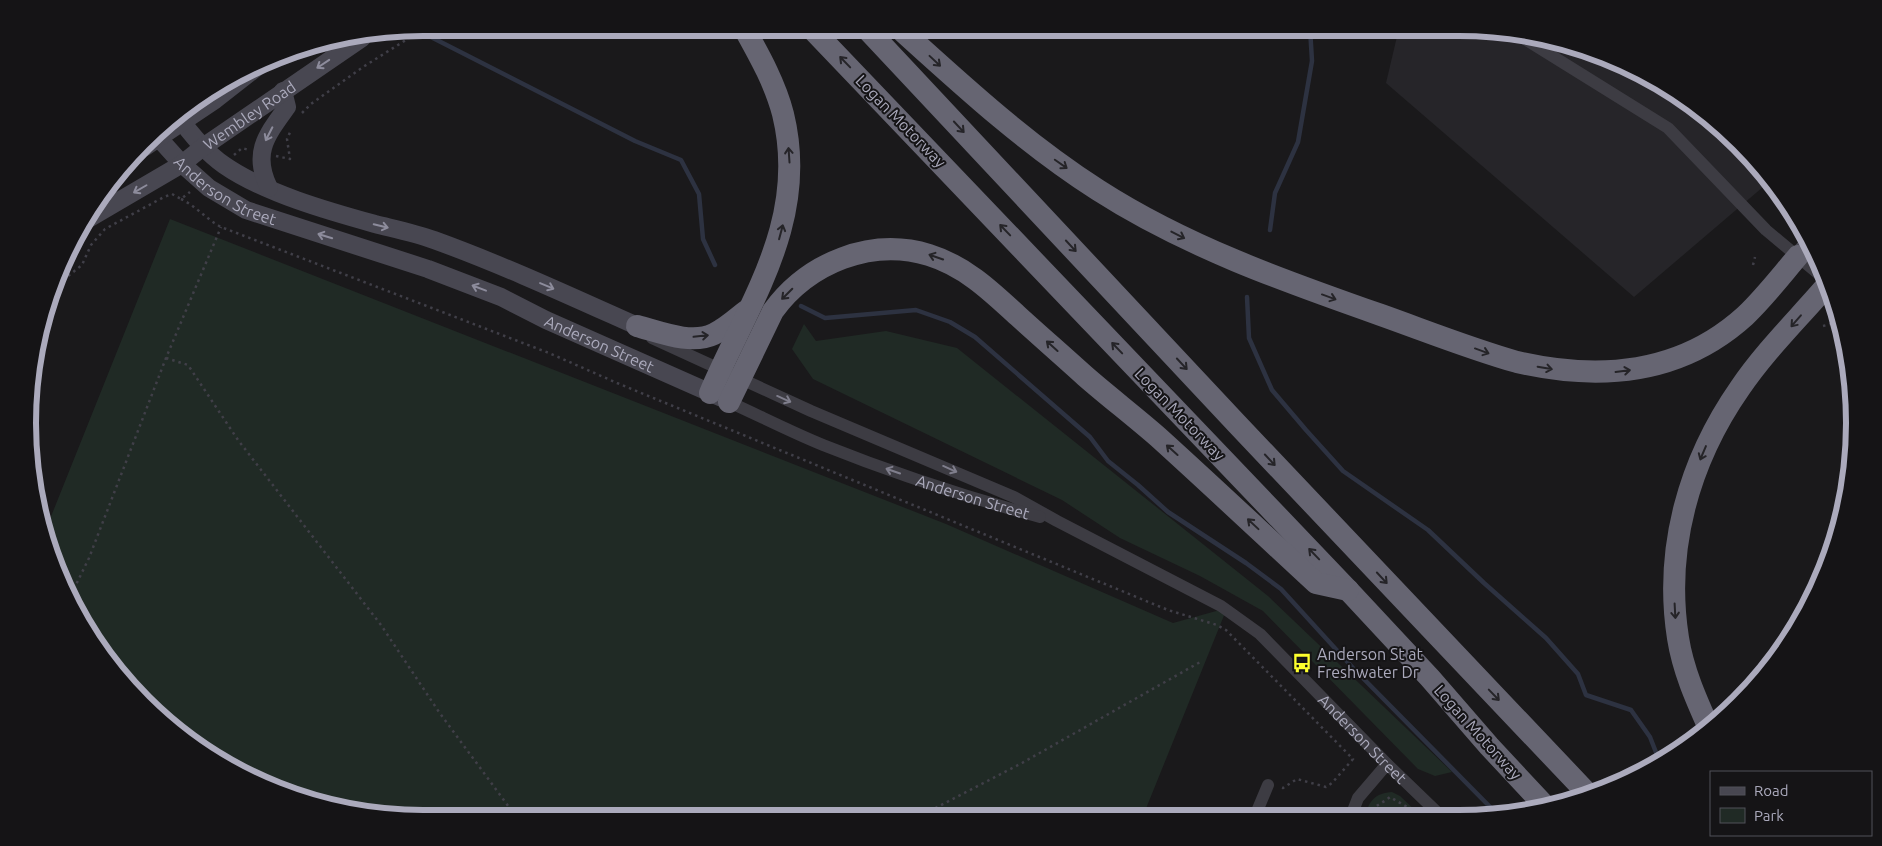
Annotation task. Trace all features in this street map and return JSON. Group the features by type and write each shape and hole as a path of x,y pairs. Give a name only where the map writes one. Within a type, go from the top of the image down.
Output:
{"highway":[{"path":"720,397 730,375 749,309 777,246 787,204 790,177 788,144 782,113 769,76 748,36"},
{"name":"Logan Motorway","path":"819,36 1348,590 1430,678 1539,801"},
{"name":"Logan Motorway","path":"873,36 1257,446 1583,789"},
{"path":"909,36 999,118 1097,190 1135,213 1192,242 1242,264 1339,301 1494,356 1548,370 1595,373 1638,369 1699,348 1733,326 1757,303 1803,250"},
{"path":"730,375 782,298 811,273 827,264 858,253 897,249 928,254 946,261 979,281 1088,379 1156,436 1316,582 1348,590"},
{"path":"1706,721 1694,694 1678,640 1674,585 1675,549 1681,516 1700,460 1711,435 1726,409 1759,363 1821,290"},
{"path":"637,326 666,334 704,338 728,326 749,309"}],"main road":[{"name":"Wembley Road","path":"98,213 182,164 203,147 355,43"},
{"path":"269,188 262,174 261,153 274,124 287,107 283,91"},
{"name":"Anderson Street","path":"182,121 203,147 224,165 269,188 310,204 374,224 432,239 542,284 637,326"},
{"name":"Anderson Street","path":"157,143 203,183 246,210 428,269 501,297 546,320 720,397"}],"street":[{"path":"1533,44 1668,128 1766,230 1803,250"},
{"name":"Anderson Street","path":"637,326 655,340 730,375 1014,497 1221,606 1260,634 1387,764 1435,810"},
{"name":"Anderson Street","path":"720,397 821,444 887,469 1010,509 1057,521"},
{"path":"1353,810 1358,798 1387,764"},
{"path":"1258,810 1268,785"}],"path":[{"path":"298,117 326,93 410,37"},
{"path":"224,165 242,148 290,159 288,139 292,129"},
{"path":"181,199 203,183"},
{"path":"65,279 82,265 91,246 106,229 164,196 172,194 192,204 209,220 221,227 549,353 1168,610 1217,625 1226,630 1353,759 1332,783 1326,787 1297,779 1283,788 1268,785"},
{"path":"74,589 89,558 166,358 221,227"},
{"path":"1753,265 1755,257"},
{"path":"1823,326 1833,323"},
{"path":"166,358 188,365 238,440 381,626 440,712 511,810"},
{"path":"931,810 1022,763 1202,661"},
{"path":"1373,810 1375,806 1390,797 1410,810"}],"shaded area":[{"path":"1397,36 1484,37 1559,49 1630,76 1674,101 1714,132 1750,168 1764,186 1634,297 1386,83"}],"green space":[{"path":"170,219 946,524 1173,623 1227,608 1145,810 398,809 323,797 275,780 252,770 208,745 168,714 132,678 101,638 76,594 49,522"},
{"path":"804,324 816,341 886,331 957,348 1268,596 1452,772 1435,776 1418,769 1263,611 1200,576 1120,538 1062,500 813,379 792,349"},
{"path":"1392,792 1400,796 1415,810 1367,810 1374,798"}],"waterway":[{"path":"429,36 635,141 681,160 699,194 703,239 715,265"},
{"path":"1270,230 1275,193 1298,142 1312,61 1310,36"},
{"path":"1247,297 1249,338 1272,390 1306,430 1343,471 1428,530 1546,638 1578,674 1586,695 1631,710 1650,737 1657,755"},
{"path":"801,306 825,318 916,310 950,322 975,337 1090,437 1108,461 1168,512 1246,563 1281,589 1353,668 1491,808"}],"place":[{"name":"Anderson St at Freshwater Dr","path":"1302,663"}]}
